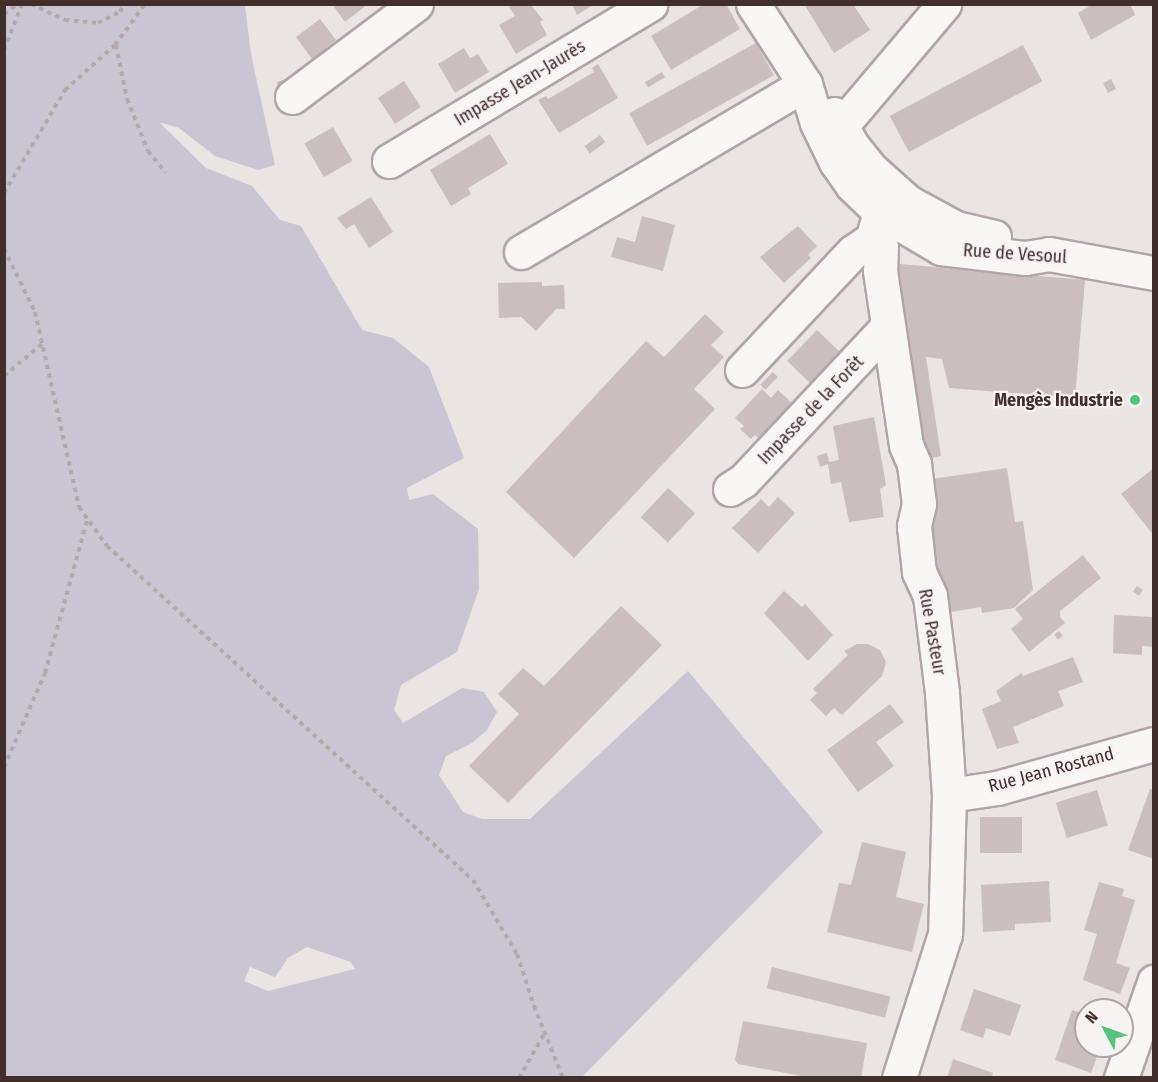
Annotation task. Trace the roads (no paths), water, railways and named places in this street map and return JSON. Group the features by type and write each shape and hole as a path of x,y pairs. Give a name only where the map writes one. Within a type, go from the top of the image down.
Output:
{"street":[{"path":"292,97 416,4"},
{"name":"Impasse Jean-Jaurès","path":"389,161 650,4"},
{"path":"742,370 853,252 884,214 844,175 829,125 753,4"},
{"path":"829,125 944,4"},
{"path":"521,252 805,84"},
{"name":"Rue de Vesoul","path":"884,214 908,202 956,228 1028,241 1049,254 1154,273"},
{"name":"Rue Pasteur","path":"884,214 880,271 906,445 914,464 919,504 915,532 919,572 930,596 942,693 949,795 945,934 899,1077"},
{"name":"Impasse de la Forêt","path":"730,489 743,482 887,327"},
{"name":"Rue Jean Rostand","path":"949,795 997,788 1154,744"},
{"path":"1121,1077 1154,982"}],"place":[{"name":"Mengès Industrie","path":"1135,400"}]}
